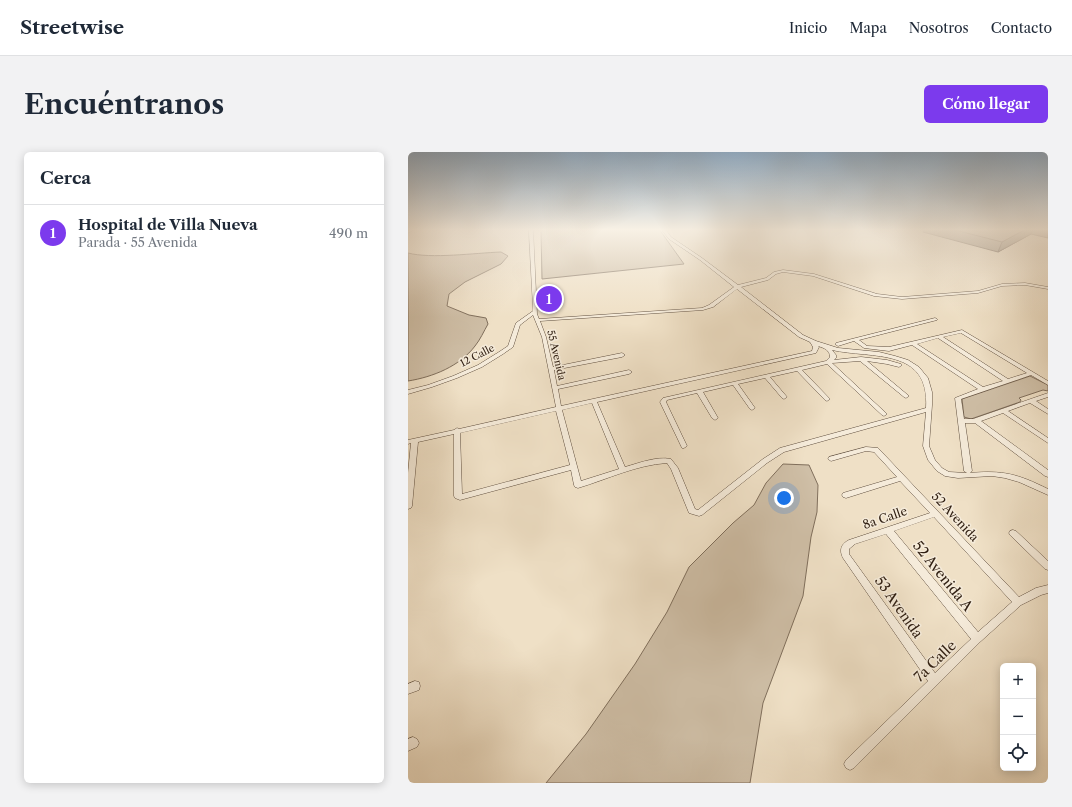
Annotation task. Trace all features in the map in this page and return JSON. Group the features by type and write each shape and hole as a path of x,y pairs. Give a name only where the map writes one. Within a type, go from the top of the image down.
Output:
{"street":[{"name":"55 Avenida","path":"532,258 535,314 544,337 559,409 578,485 623,470"},
{"path":"698,258 801,336 812,342 836,349 884,355 910,363 921,372 929,391 926,446 928,455 937,469 951,476 1004,475 1021,479 1048,492"},
{"path":"538,320 703,309 710,306 737,287 767,279 777,272 785,271 814,275 876,295 902,298 978,292 1002,284 1025,284 1048,288"},
{"name":"12 Calle","path":"408,392 455,377 480,366 501,353 510,347 518,324 535,311"},
{"path":"838,344 934,319"},
{"path":"855,340 865,347 886,349 914,344 962,331 1048,383"},
{"path":"939,337 1007,381"},
{"path":"408,506 412,441 814,352 816,347 812,342"},
{"path":"914,344 982,389"},
{"path":"826,346 833,355 833,358 828,362"},
{"path":"551,370 622,355"},
{"path":"861,359 906,396"},
{"path":"684,446 663,402 664,399 828,362 861,359 899,365"},
{"path":"828,362 884,414"},
{"path":"798,369 827,399"},
{"path":"555,388 629,372"},
{"path":"968,471 958,398 1031,373"},
{"path":"766,376 784,397"},
{"path":"734,383 752,408"},
{"path":"699,391 715,418"},
{"path":"961,421 968,422 976,420 1048,395"},
{"path":"594,401 623,470 662,461 669,461 674,468 692,511 699,513 765,461 782,450 929,409"},
{"path":"1031,401 1048,412"},
{"path":"1004,410 1048,441"},
{"path":"976,420 1048,474"},
{"path":"457,430 458,496 460,497 573,467"},
{"name":"52 Avenida","path":"831,459 866,449 874,450 1018,602"},
{"path":"846,495 901,478"},
{"name":"8a Calle","path":"845,548 852,542 935,514"},
{"name":"52 Avenida A","path":"888,530 978,639"},
{"path":"1013,533 1048,566"},
{"name":"53 Avenida","path":"845,548 846,556 934,681"},
{"name":"7a Calle","path":"850,764 934,681 1018,602 1039,591 1048,589"}],"shaded area":[{"path":"408,258 506,258 501,264 465,282 449,294 447,306 469,315 486,318 488,324 477,344 462,359 445,370 427,377 408,381"},
{"path":"542,258 680,258 684,264 542,279"},
{"path":"1030,376 1048,385 1048,391 1043,390 1019,398 1021,400 1020,402 971,419 964,417 962,399"},
{"path":"783,464 809,465 818,485 817,512 811,537 803,596 763,703 750,783 546,783 586,734 635,664 667,612 689,567 733,523 754,505 766,483"}],"place":[{"name":"Hospital de Villa Nueva","path":"549,299"}]}
